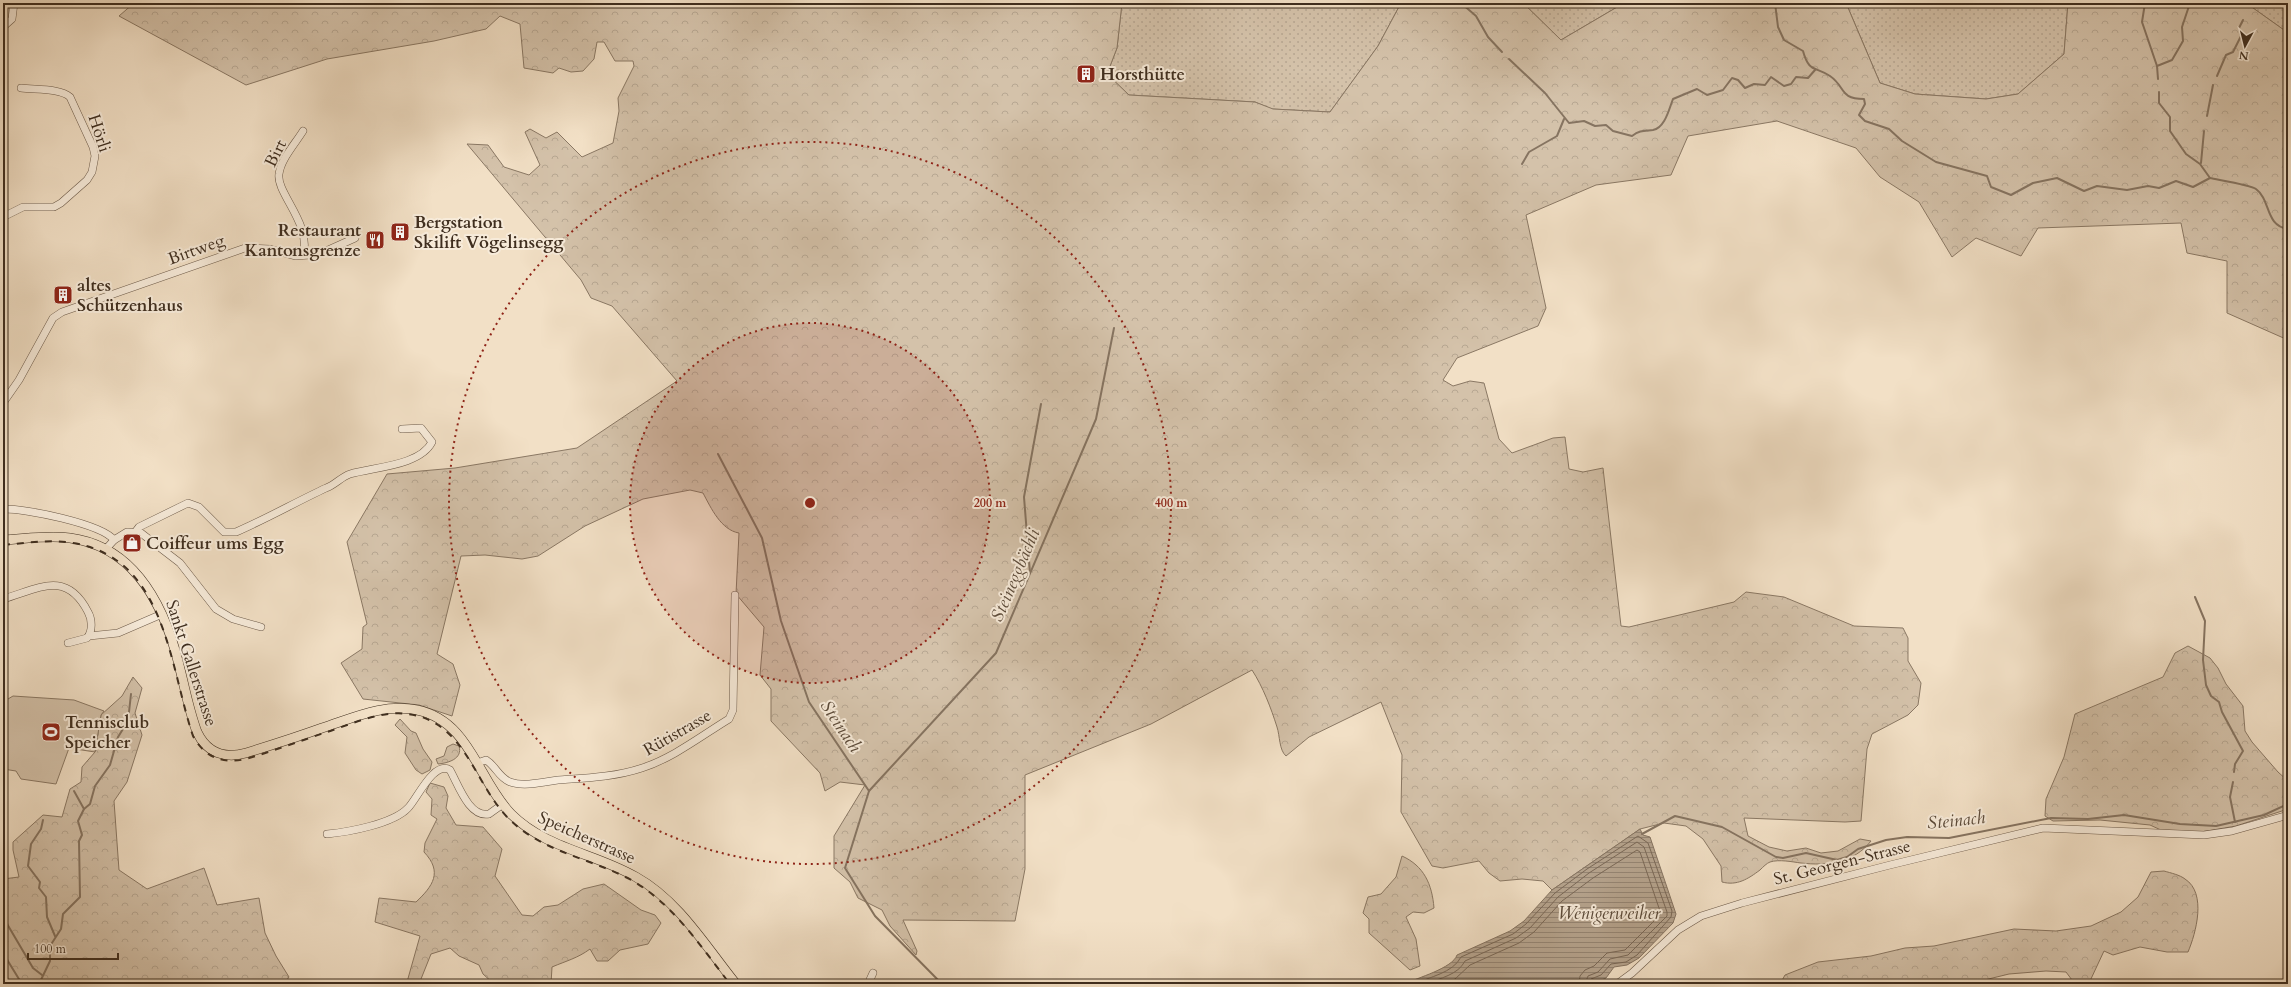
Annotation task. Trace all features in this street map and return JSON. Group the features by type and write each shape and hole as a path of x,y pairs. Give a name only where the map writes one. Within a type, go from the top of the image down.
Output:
{"main road":[{"name":"Sankt Gallerstrasse","path":"3,540 62,537 85,541 106,549 136,571 152,592 162,614 175,650 196,729 204,744 215,752 230,756 246,754 379,710 408,708"},
{"name":"Speicherstrasse","path":"408,708 429,714 452,728 464,742 503,804 521,823 540,836 625,871 660,894 682,916 736,984"}],"street":[{"path":"3,27 12,19 14,3"},
{"name":"Hörli","path":"3,217 23,207 54,207 61,203 87,180 94,164 93,147 70,97 59,92 21,88"},
{"name":"Birt","path":"303,131 279,175 280,184 293,206 304,237 305,249 303,255"},
{"name":"Birtweg","path":"3,404 19,380 53,318 62,312 245,248 260,247 294,256 326,252 356,238"},
{"path":"136,531 139,527 183,504 192,503 199,506 224,532 236,532 327,488 350,474 393,465 416,456 429,448 432,442 421,428 402,429"},
{"path":"3,509 40,513 93,528 110,535 114,540"},
{"path":"106,549 114,540 127,532 136,531 146,535 180,563 216,609 233,619 261,627"},
{"path":"3,599 51,584 68,588 81,601 90,616 91,624 89,636"},
{"name":"Rütistrasse","path":"477,762 486,760 491,763 499,776 521,784 615,775 643,768 664,760 729,719 733,710 735,595"},
{"path":"68,643 89,636 118,632 162,614"},
{"path":"327,834 353,832 403,813 410,806 427,781 445,768 450,770 469,803 476,812 489,814 503,804"},
{"name":"St. Georgen-Strasse","path":"1617,984 1632,973 1680,929 1702,916 1742,903 1890,865 2043,828 2204,834 2228,832 2288,815"},
{"path":"868,984 874,973"}],"green space":[{"path":"134,3 1122,3 1117,48 1107,74 1129,95 1255,102 1273,109 1330,112 1378,46 1401,3 1523,3 1561,40 1624,3 1846,3 1880,83 1915,94 1986,99 2018,94 2064,54 2068,3 2246,3 2284,30 2288,38 2288,340 2227,313 2227,261 2187,253 2181,223 2038,228 2021,256 1976,238 1952,257 1919,202 1880,177 1856,148 1777,121 1688,136 1671,175 1596,185 1526,215 1546,308 1538,326 1457,358 1443,380 1453,386 1470,381 1484,383 1499,439 1512,453 1553,438 1565,437 1569,469 1583,472 1603,468 1621,626 1629,627 1734,602 1746,592 1784,597 1854,626 1903,628 1908,638 1908,661 1921,683 1918,705 1908,715 1872,734 1867,749 1861,821 1845,822 1744,818 1748,836 1769,847 1787,851 1806,848 1821,853 1838,851 1860,839 1871,841 1857,854 1839,861 1811,864 1774,861 1766,864 1747,879 1733,883 1722,882 1721,866 1703,839 1686,826 1664,823 1640,829 1552,890 1543,881 1522,879 1500,881 1489,873 1479,861 1443,868 1432,866 1401,812 1402,755 1381,702 1309,737 1286,756 1281,747 1277,727 1269,705 1260,683 1252,670 1151,724 1025,775 1025,869 1015,921 903,920 917,951 916,955 890,926 882,910 858,898 850,882 834,868 834,836 865,785 840,782 825,791 820,773 771,721 771,689 760,675 764,627 736,594 739,533 727,528 717,518 703,493 690,490 643,499 585,526 538,556 522,559 485,555 461,556 437,654 453,664 460,685 452,716 419,705 363,699 341,663 362,649 363,627 367,624 347,542 387,474 455,468 577,448 677,381 612,306 591,298 581,280 467,144 488,145 504,167 529,175 540,165 525,132 530,129 546,138 557,132 582,157 613,143 619,111 618,98 634,66 633,61 615,61 604,42 597,42 594,59 583,71 571,72 559,68 553,73 524,68 520,24 500,16 486,29 434,41 327,59 246,85 119,16"},
{"path":"1122,3 1401,3 1378,46 1330,112 1272,109 1255,102 1129,95 1107,74 1117,48"},
{"path":"1523,3 1624,3 1561,40"},
{"path":"1846,3 2068,3 2064,54 2018,94 1986,99 1915,94 1880,83"},
{"path":"2246,3 2288,3 2288,38 2284,30"},
{"path":"2188,646 2210,658 2218,668 2226,684 2243,706 2245,731 2252,742 2278,772 2288,781 2288,809 2236,826 2201,832 2161,830 2150,825 2100,820 2053,821 2045,816 2046,799 2064,757 2075,714 2163,677 2175,653"},
{"path":"133,677 142,688 135,713 142,735 127,782 114,801 119,870 147,889 204,868 217,905 259,898 265,933 276,956 289,977 284,984 3,984 3,879 19,877 13,850 13,842 43,815 62,817 70,789 81,782 82,767 95,752 101,715 122,696"},
{"name":"Tennisclub Speicher","path":"13,696 74,700 104,711 101,715 95,752 69,748 56,784 21,779 16,771 3,769 3,702"},
{"path":"400,719 411,731 416,733 423,749 432,762 430,770 422,774 416,770 405,753 407,737 395,725"},
{"path":"453,744 459,746 460,750 457,757 446,763 438,764 436,759 444,756 447,747"},
{"path":"430,783 444,787 448,796 446,808 456,825 483,827 502,849 495,876 522,915 533,916 544,907 558,905 583,889 604,884 641,910 655,915 661,923 648,944 620,950 608,961 597,961 590,949 576,957 552,967 551,984 494,984 483,974 479,965 459,956 450,948 431,954 419,984 399,984 399,982 407,982 420,936 375,922 379,898 416,902 427,890 434,878 433,866 430,859 424,852 425,843 437,819 431,815 432,799 426,792"},
{"path":"1402,856 1416,865 1426,877 1431,891 1434,908 1424,913 1413,912 1406,917 1416,939 1420,966 1410,970 1369,933 1369,919 1363,913 1368,897 1381,894 1396,877"},
{"path":"2164,871 2178,875 2185,879 2192,885 2196,894 2198,914 2194,935 2188,952 2167,952 2140,947 2113,955 2104,951 2090,981 2072,980 2066,972 2046,971 2009,974 1968,984 1780,984 1785,975 1818,962 1871,956 1905,948 1934,946 2014,929 2056,931 2091,926 2121,912 2138,897 2151,872"}],"water":[{"name":"Wenigerweiher","path":"1640,829 1643,835 1650,837 1676,914 1673,923 1639,958 1627,965 1614,967 1606,978 1593,984 1404,984 1442,968 1454,960 1457,955 1510,931 1524,921 1552,890"}],"waterway":[{"path":"1461,3 1476,16 1488,37 1502,52"},
{"path":"1775,3 1778,27 1784,40 1803,51 1810,66 1825,73 1835,80 1846,95 1864,99 1865,104 1859,115 1865,121 1889,129 1902,141 1936,162 1987,176 1991,187 2011,195 2033,183 2057,178 2084,191 2097,186 2127,190 2148,186 2159,188 2176,181 2193,187 2210,178"},
{"path":"2145,3 2142,22 2157,66 2158,79"},
{"path":"2157,66 2172,60 2183,41 2182,27 2190,3"},
{"path":"2217,76 2226,55 2233,52 2241,36 2239,28 2243,20"},
{"path":"1509,59 1545,93 1569,123 1584,121 1595,126 1606,125 1613,131 1632,136 1640,132 1657,129 1664,122 1673,99 1697,89 1707,95 1723,90 1732,78 1738,80 1745,88 1754,84 1765,85 1771,77 1784,86 1791,84 1796,77 1808,78 1815,70"},
{"path":"2207,116 2213,85"},
{"path":"2159,92 2159,103 2170,117 2170,131 2186,154 2200,164 2210,178"},
{"path":"1522,164 1529,152 1557,136 1564,119"},
{"path":"2201,163 2204,131"},
{"path":"2210,178 2253,187 2261,194 2275,223 2288,229"},
{"name":"Steineggbächli","path":"869,791 996,653 1096,419 1114,328"},
{"path":"1030,573 1024,497 1041,404"},
{"name":"Steinach","path":"718,454 762,538 781,621 809,702 869,791 845,868 875,916 942,984"},
{"path":"2195,597 2205,621 2203,660 2206,685 2211,696 2219,702 2222,712 2243,751 2235,764 2234,772"},
{"path":"39,984 50,961 50,946 61,929 63,914 80,897 79,841 82,835 78,821 84,809 90,804 95,786 110,765 118,737 128,721 131,694"},
{"path":"2233,782 2230,797 2235,822"},
{"path":"74,791 84,809"},
{"name":"Steinach","path":"1642,834 1675,816 1722,827 1776,857 1783,858 1806,853 1837,860 1847,857 1858,849 1886,840 1907,837 1949,838 2051,818 2088,819 2124,815 2180,824 2216,826 2264,815 2288,804"},
{"path":"43,820 41,829 31,844 28,866 40,882 39,888 46,897 47,917 55,936"},
{"path":"3,917 33,968 42,975"},
{"path":"3,953 22,984"}],"railway":[{"path":"3,545 47,541 73,543 104,553 128,570 146,592 159,618 169,648 193,736 203,750 215,758 230,761 246,759 356,722 387,714 408,714 427,719 442,728 455,740 466,755 485,787 507,817 521,829 551,847 617,873 648,891 662,902 686,928 730,984"}],"place":[{"name":"Horsthütte","path":"1086,74"},
{"name":"Bergstation Skilift Vögelinsegg","path":"400,232"},
{"name":"Restaurant Kantonsgrenze","path":"375,240"},
{"name":"altes Schützenhaus","path":"63,295"},
{"name":"Coiffeur ums Egg","path":"132,543"},
{"name":"Tennisclub Speicher","path":"51,732"}]}
